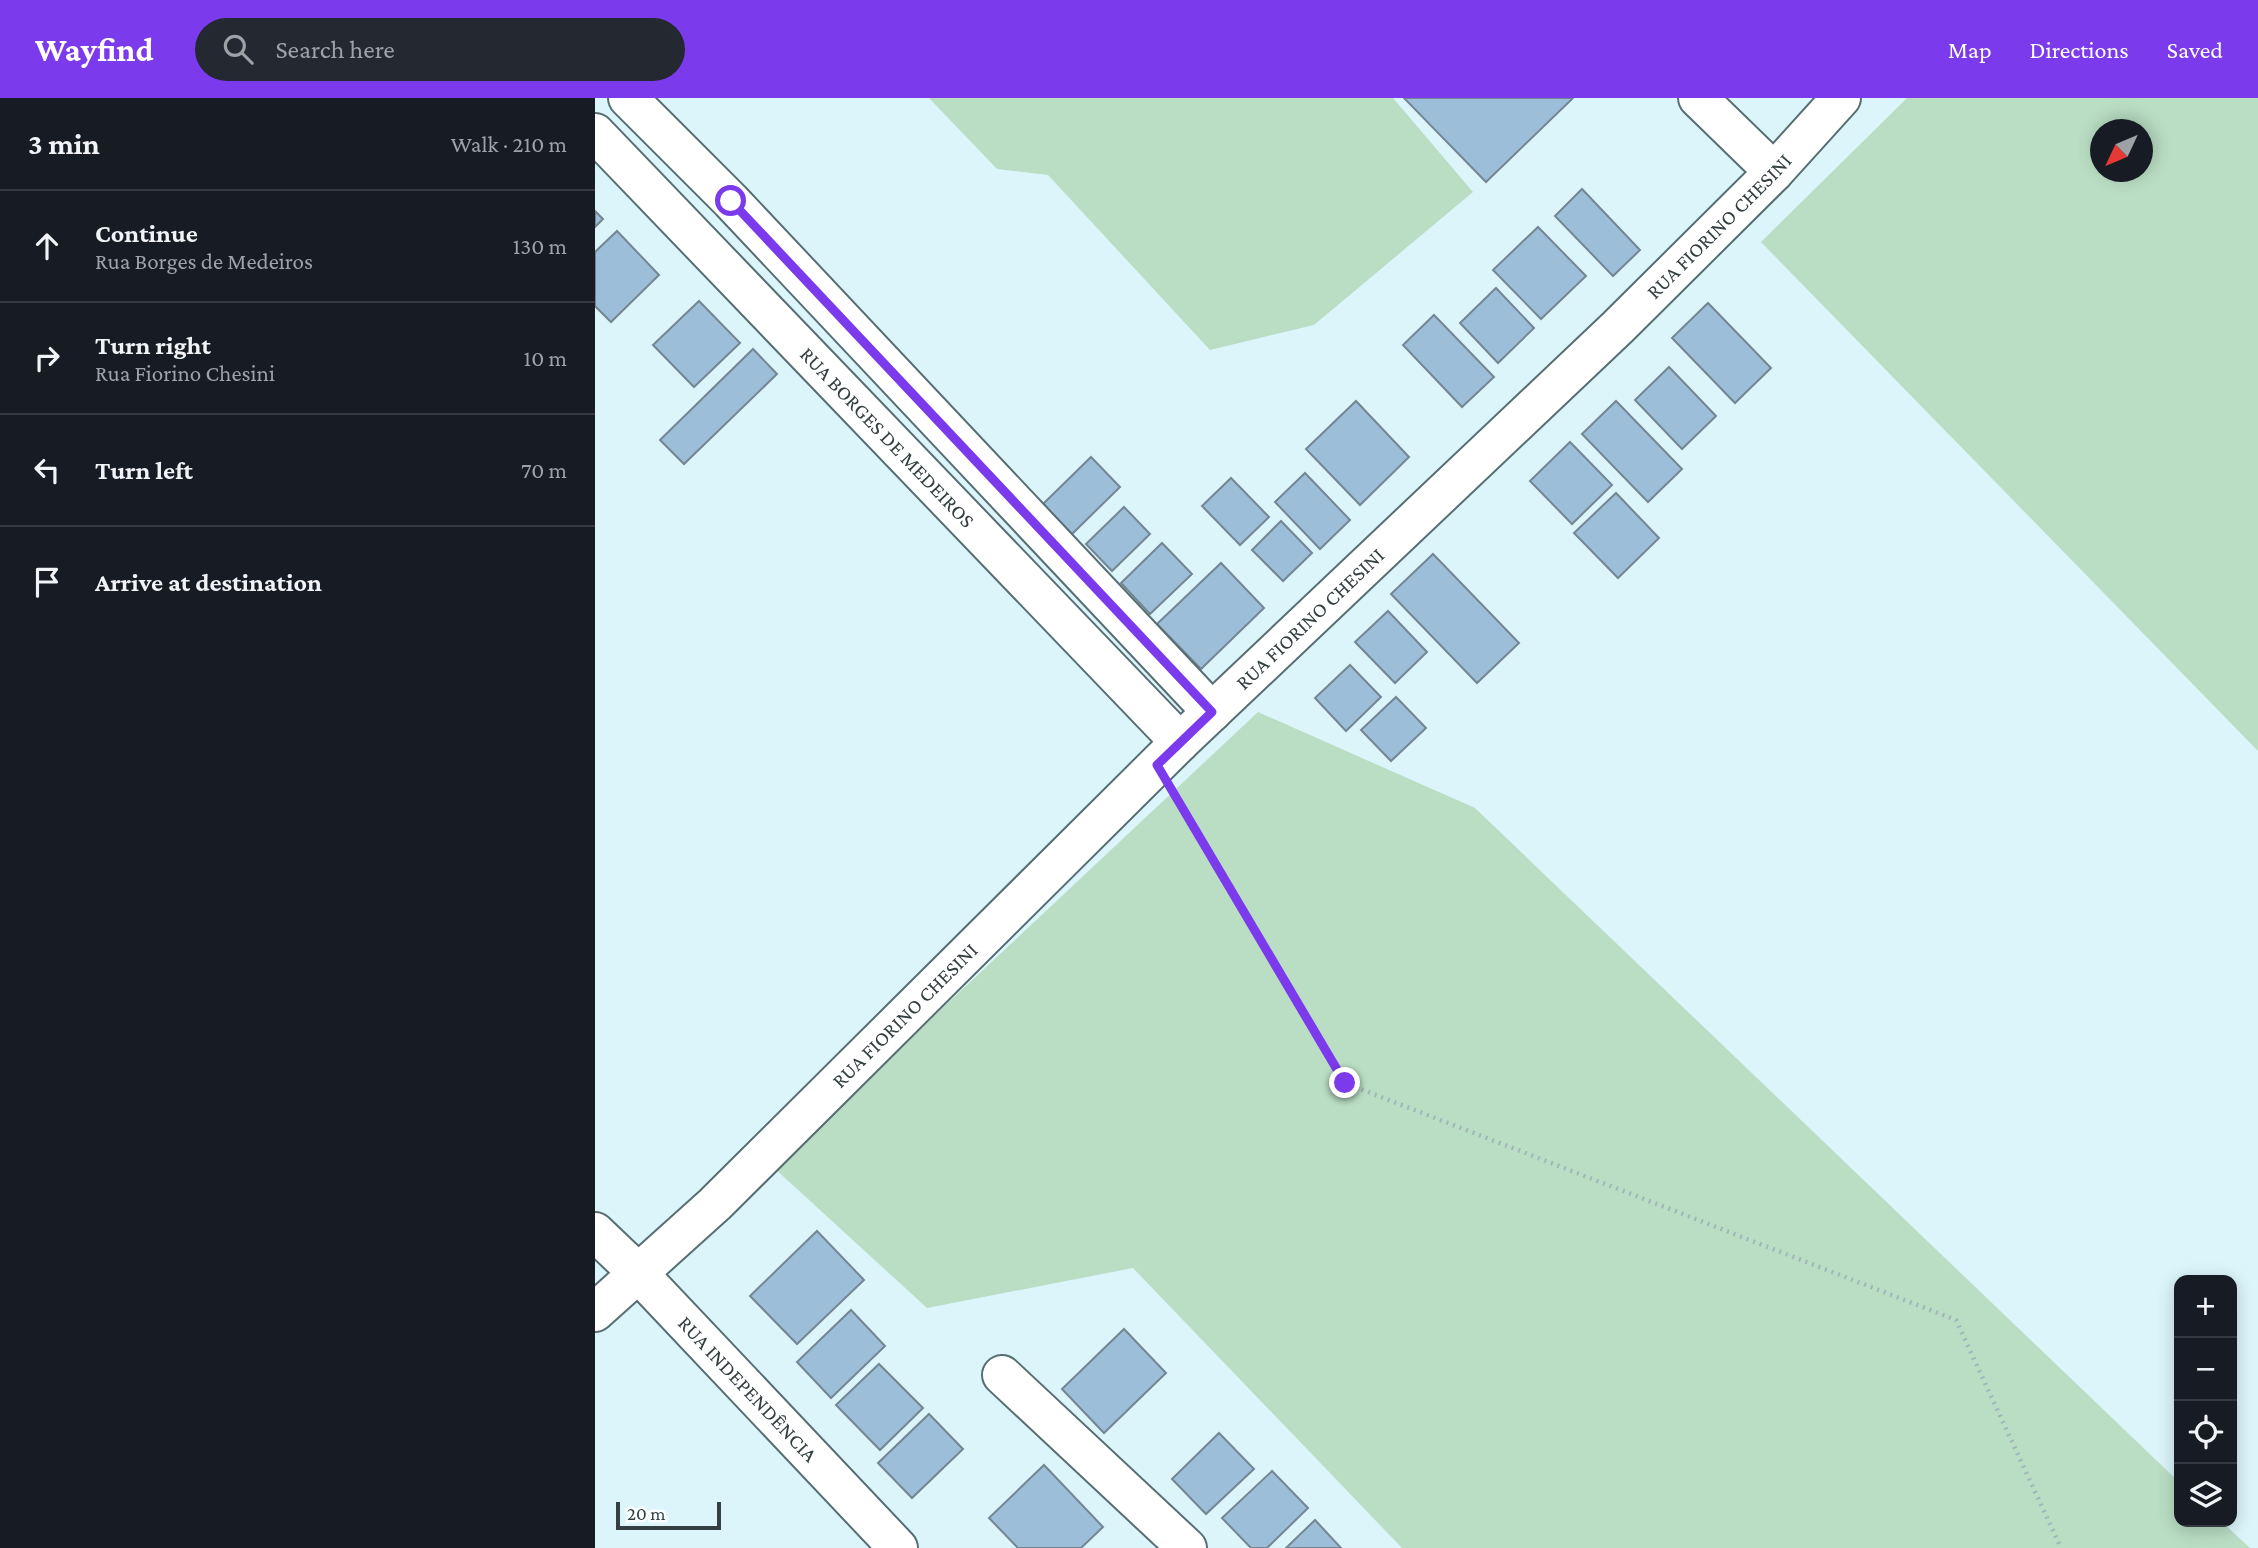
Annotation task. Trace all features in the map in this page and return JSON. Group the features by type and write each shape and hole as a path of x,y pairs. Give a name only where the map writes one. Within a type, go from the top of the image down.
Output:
{"street":[{"path":"628,98 731,201 1212,712"},
{"path":"1697,98 1774,172"},
{"name":"RUA FIORINO CHESINI","path":"595,1312 725,1194 1168,753 1609,336 1774,172 1841,98"},
{"name":"RUA BORGES DE MEDEIROS","path":"595,133 694,236 1168,753"},
{"path":"694,236 731,201"},
{"name":"RUA INDEPENDÊNCIA","path":"595,1232 638,1273 898,1548"},
{"path":"1002,1375 1187,1548"}],"path":[{"path":"1168,753 1345,1083 1956,1320 2061,1548"}],"green space":[{"path":"929,98 1393,98 1473,192 1314,325 1210,350 1048,175 997,169"},
{"path":"1907,98 2258,98 2258,751 1761,242"},
{"path":"1258,712 1475,808 2174,1477 2174,1527 2227,1527 2250,1548 1402,1548 1133,1268 927,1308 773,1167"}],"building":[{"path":"1404,98 1573,98 1486,182"},
{"path":"1582,189 1640,250 1613,276 1555,216"},
{"path":"595,211 603,219 595,227"},
{"path":"1538,227 1586,276 1541,319 1493,270"},
{"path":"617,231 659,275 611,322 595,306 595,252"},
{"path":"1496,288 1534,328 1498,363 1460,323"},
{"path":"699,301 740,343 694,387 653,345"},
{"path":"1708,303 1771,368 1735,403 1672,338"},
{"path":"1434,315 1494,377 1462,407 1403,345"},
{"path":"753,349 777,374 684,464 660,440"},
{"path":"1669,367 1716,416 1682,449 1635,400"},
{"path":"1356,401 1409,457 1360,505 1306,449"},
{"path":"1616,401 1682,469 1648,502 1582,434"},
{"path":"1570,442 1612,485 1572,524 1530,481"},
{"path":"1091,457 1120,487 1072,534 1043,504"},
{"path":"1305,473 1350,520 1320,549 1275,502"},
{"path":"1231,478 1269,517 1240,545 1202,506"},
{"path":"1616,493 1659,538 1618,578 1574,533"},
{"path":"1124,507 1150,534 1112,571 1086,544"},
{"path":"1281,521 1312,553 1283,581 1252,550"},
{"path":"1162,543 1192,574 1150,614 1121,583"},
{"path":"1433,554 1519,643 1477,683 1391,594"},
{"path":"1221,563 1264,608 1201,669 1157,624"},
{"path":"1388,611 1427,652 1395,683 1355,642"},
{"path":"1350,665 1381,697 1346,731 1315,698"},
{"path":"1396,697 1426,728 1391,761 1361,730"},
{"path":"817,1231 864,1280 797,1344 750,1296"},
{"path":"851,1310 885,1346 831,1398 797,1362"},
{"path":"1124,1329 1166,1373 1104,1433 1062,1389"},
{"path":"879,1364 923,1408 880,1450 836,1405"},
{"path":"929,1414 963,1449 912,1498 878,1463"},
{"path":"1219,1433 1254,1469 1206,1514 1172,1479"},
{"path":"1044,1465 1103,1527 1081,1548 1018,1548 989,1518"},
{"path":"1272,1471 1308,1508 1267,1548 1251,1548 1222,1518"},
{"path":"1315,1520 1341,1548 1286,1548"}],"route":[{"path":"731,201 1212,712 1157,765 1345,1083"}]}
